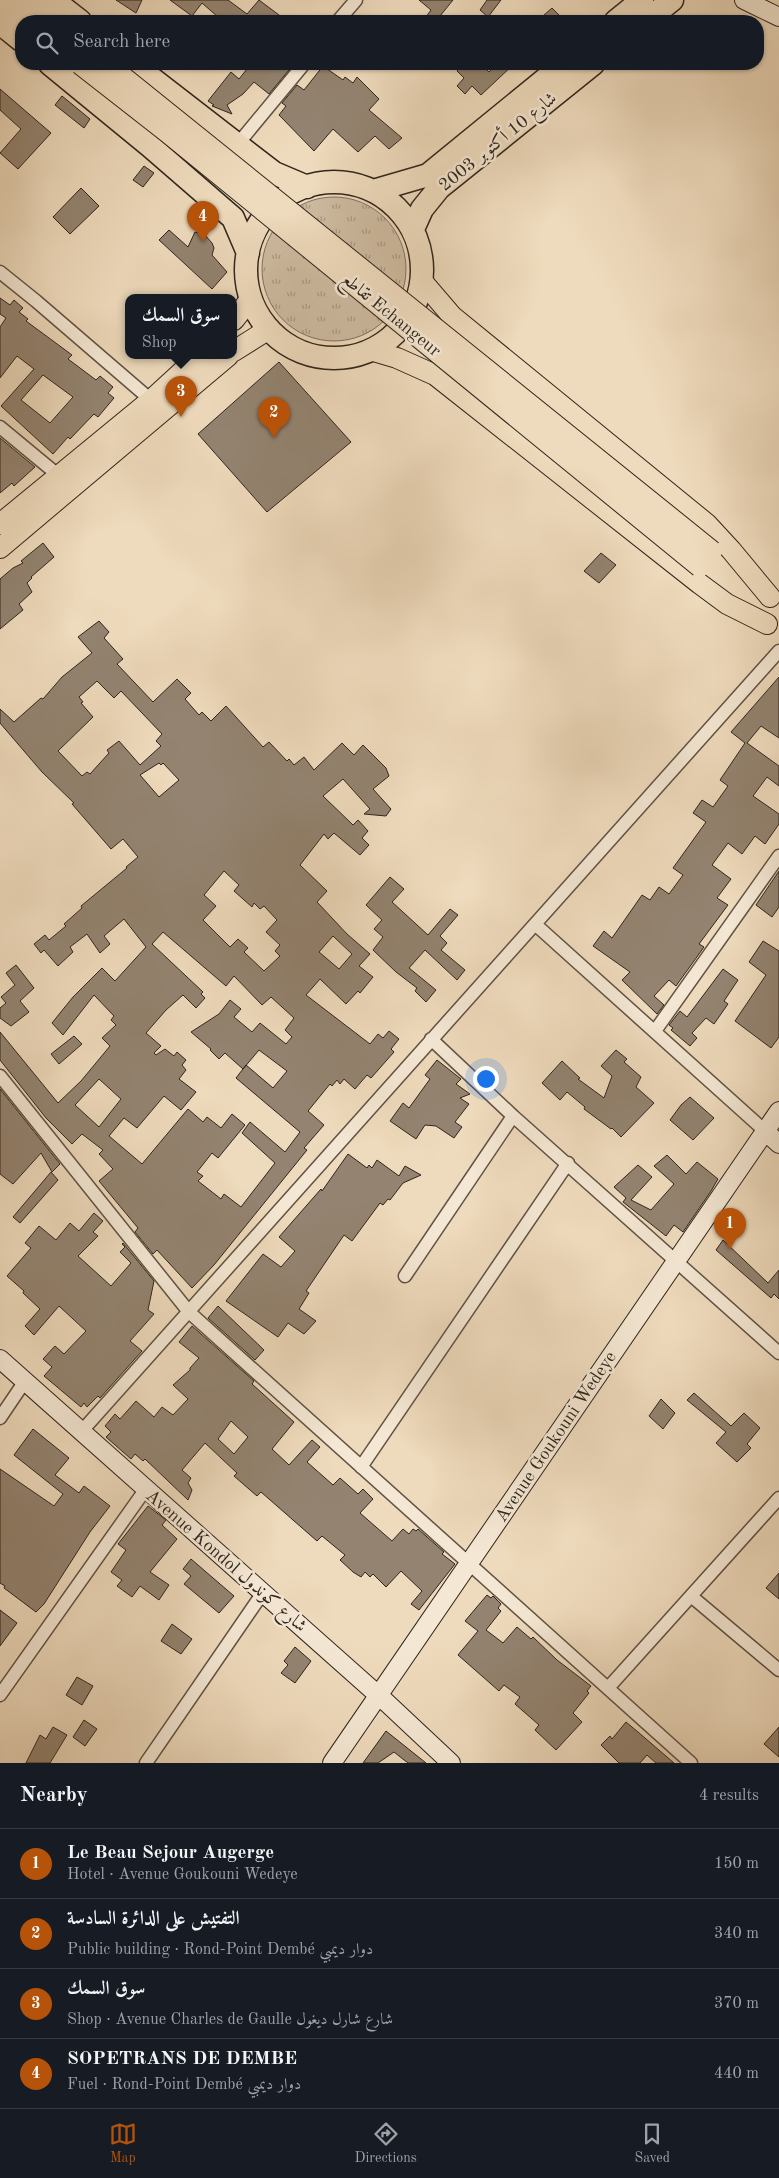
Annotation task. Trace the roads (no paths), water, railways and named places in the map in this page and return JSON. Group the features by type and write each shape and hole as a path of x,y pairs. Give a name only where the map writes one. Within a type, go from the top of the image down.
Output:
{"highway":[{"path":"53,0 72,15"},
{"path":"623,15 642,0"},
{"path":"653,15 672,0"},
{"path":"0,23 15,35"},
{"path":"57,70 150,146 233,218 248,252"},
{"path":"141,70 274,174 307,187"},
{"name":"شارع 10 أكتوبر 2003","path":"373,191 428,174 557,70"},
{"name":"شارع 10 أكتوبر 2003","path":"413,229 422,209 439,188 586,70"},
{"path":"341,182 358,185 373,191 396,207 413,229 421,254 422,281 415,304 403,325 388,340 370,350 343,358 316,356 290,347 269,329 258,314 251,298 247,283 248,252 255,232 267,214 285,197 307,187 341,182"}],"main road":[{"path":"1,0 20,15"},
{"path":"27,0 46,15"},
{"name":"تقاطع Echangeur","path":"88,70 167,132 773,629"},
{"path":"114,70 774,601"},
{"path":"422,281 452,316 707,524 732,550 774,601"},
{"path":"237,316 251,298"},
{"path":"237,349 269,329"},
{"path":"370,350 397,358 435,376 700,584 727,604 773,629"},
{"path":"0,548 125,431 150,400 196,359"},
{"path":"0,524 58,475 125,431 224,359"}],"street":[{"path":"744,0 779,17"},
{"path":"341,15 349,2"},
{"path":"237,145 299,70"},
{"path":"0,272 36,300 150,400"},
{"path":"0,427 58,475"},
{"path":"80,1432 431,1039 536,925 779,651"},
{"path":"655,1031 779,856"},
{"path":"536,925 774,1136"},
{"path":"431,1039 513,1116 779,1353"},
{"path":"0,1076 189,1312 691,1763"},
{"name":"Avenue Goukouni Wedeye","path":"332,1763 383,1700 681,1265 774,1136 779,1111"},
{"path":"405,1276 513,1116"},
{"path":"362,1466 568,1163"},
{"name":"Avenue Kondol شارع كوندول","path":"0,1359 144,1490 383,1700 451,1763"},
{"path":"0,1418 24,1381"},
{"path":"0,1695 144,1490"},
{"path":"608,1688 779,1498"},
{"path":"146,1763 262,1594"},
{"path":"691,1596 779,1670"},
{"name":"Avenue Goukouni Wedeye","path":"347,1763 383,1700"}],"place":[{"name":"SOPETRANS DE DEMBE","path":"203,242"},
{"name":"سوق السمك","path":"181,417"},
{"name":"التفتيش على الدائرة السادسة","path":"274,438"},
{"name":"Le Beau Sejour Augerge","path":"730,1249"}]}
